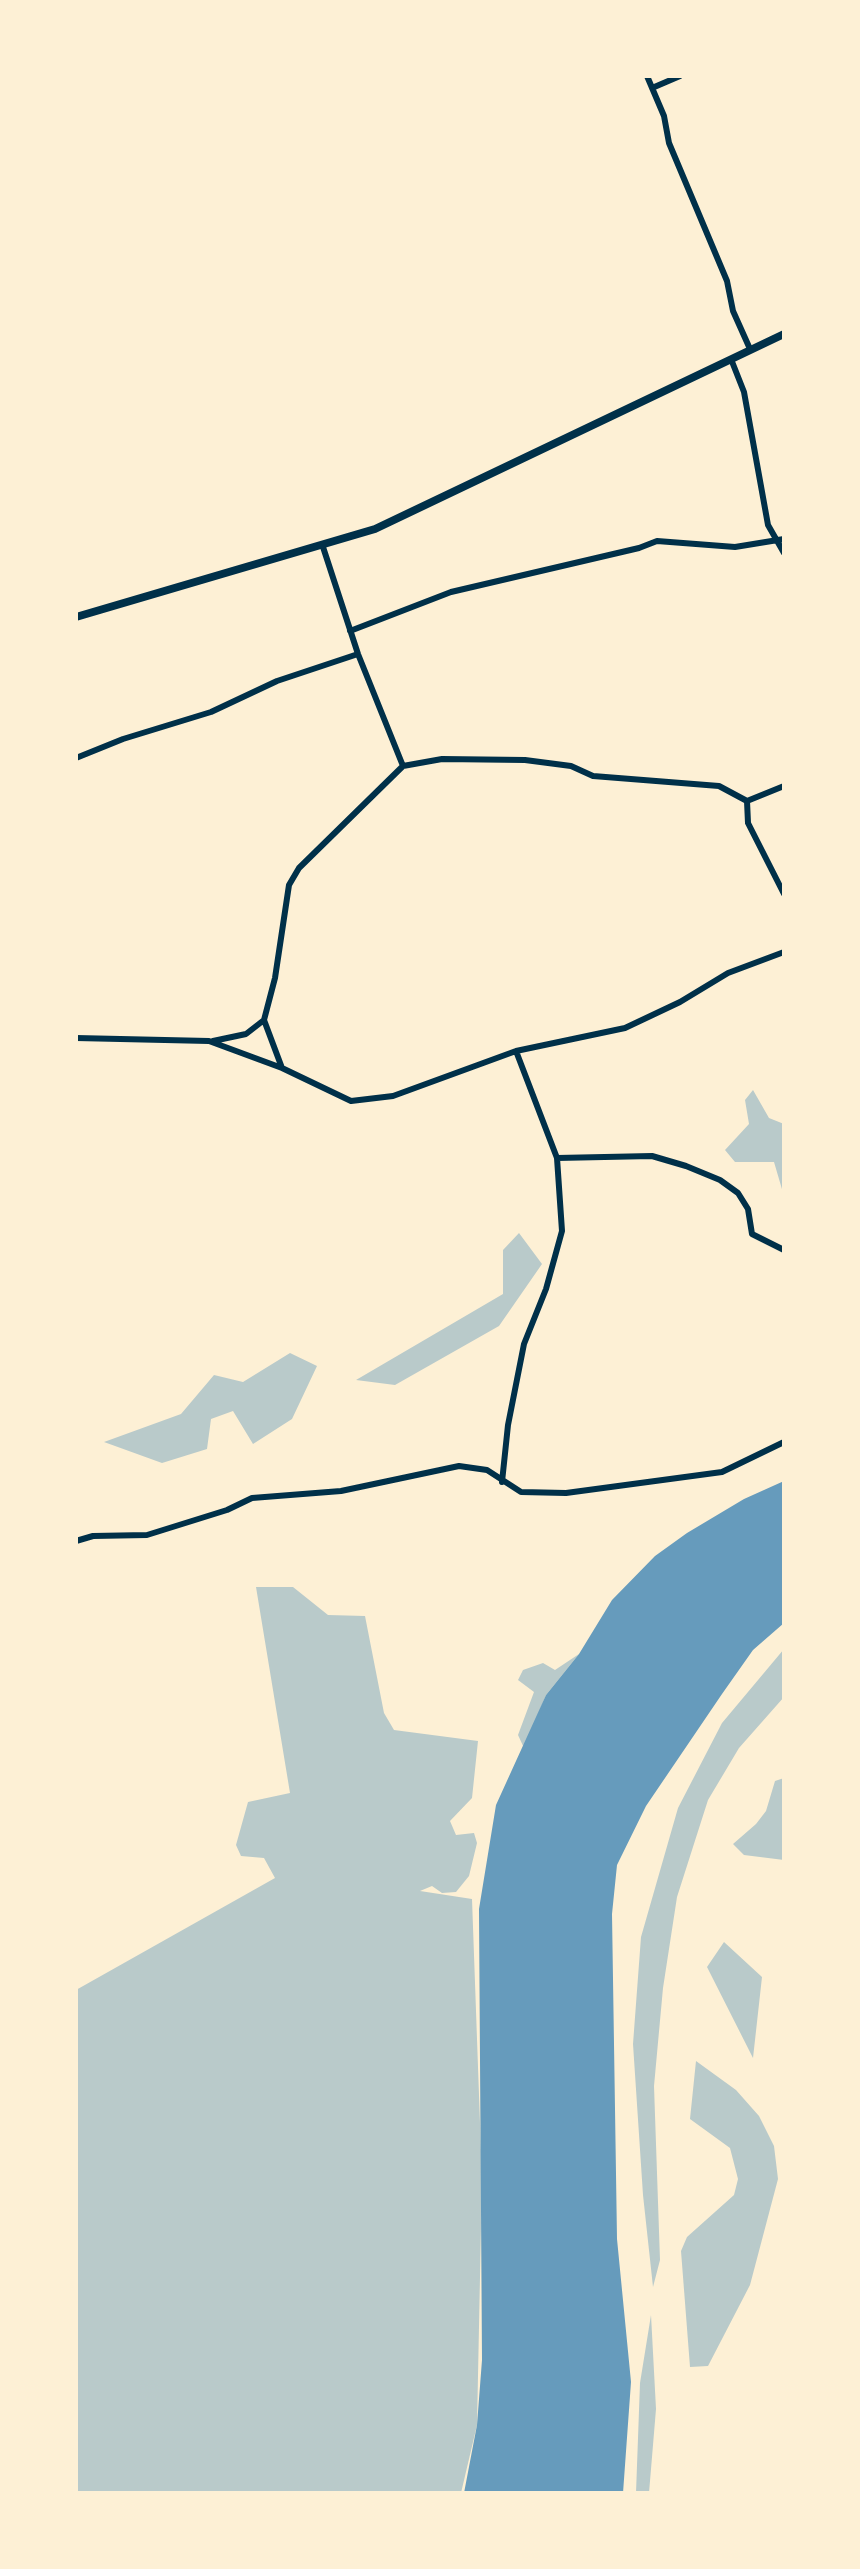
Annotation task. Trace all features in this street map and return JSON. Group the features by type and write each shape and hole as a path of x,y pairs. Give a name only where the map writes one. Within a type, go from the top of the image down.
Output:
{"main road":[{"path":"76,617 323,547 375,529 784,334"}],"street":[{"path":"647,76 664,116 669,143 727,281 733,311 750,349"},
{"path":"652,88 680,76"},
{"path":"731,359 744,392 768,525 781,540 784,553"},
{"path":"350,631 451,592 657,541 735,547 781,540"},
{"path":"323,547 358,654 403,766"},
{"path":"76,758 211,712 277,681 358,654"},
{"path":"282,1068 264,1020 275,978 289,885 299,868 403,766 442,759 525,760 571,766 593,776 719,786 747,801"},
{"path":"747,801 784,786"},
{"path":"747,801 748,823 784,894"},
{"path":"209,1041 282,1068 351,1101 393,1096 516,1051 625,1028 680,1002 728,973 782,951"},
{"path":"76,1038 209,1041 246,1034 264,1020"},
{"path":"502,1482 508,1425 524,1344 546,1289 562,1231 557,1158 516,1051"},
{"path":"557,1158 652,1156 686,1166 720,1180 738,1193 748,1209 752,1234 784,1250"},
{"path":"76,1541 93,1536 147,1535 227,1510 252,1498 341,1491 459,1466 487,1470 521,1492 566,1493 722,1472 784,1442"}],"shaded area":[{"path":"753,1090 769,1118 784,1124 784,1196 774,1162 735,1162 725,1150 749,1124 745,1100"},
{"path":"519,1233 542,1264 499,1326 395,1385 356,1380 503,1294 503,1250"},
{"path":"290,1353 317,1366 292,1419 253,1444 233,1411 211,1419 207,1449 162,1463 104,1442 181,1414 214,1375 243,1382"},
{"path":"256,1587 293,1587 328,1615 365,1616 384,1713 394,1730 478,1741 472,1798 450,1821 456,1835 474,1833 477,1843 469,1876 456,1892 442,1893 432,1886 420,1891 472,1899 482,2179 477,2425 461,2493 76,2493 76,1990 275,1878 264,1858 241,1856 236,1845 248,1802 290,1793"},
{"path":"784,1649 784,1697 739,1748 708,1800 677,1897 663,1988 654,2086 660,2260 653,2287 643,2195 633,2044 641,1937 678,1808 722,1723"},
{"path":"579,1654 546,1695 524,1748 518,1735 534,1692 518,1680 523,1670 543,1663 555,1670"},
{"path":"784,1778 784,1860 744,1855 733,1844 756,1824 766,1811 775,1781"},
{"path":"724,1942 762,1977 753,2058 707,1967"},
{"path":"696,2061 736,2090 759,2116 774,2146 778,2179 750,2285 708,2366 690,2367 681,2251 687,2237 734,2195 738,2179 730,2148 690,2119"},
{"path":"651,2315 656,2409 649,2493 636,2493 640,2383"}],"water":[{"path":"784,1481 784,1623 753,1650 722,1694 646,1806 617,1865 612,1914 617,2239 631,2382 623,2493 464,2493 477,2425 482,2360 479,1909 496,1805 546,1695 579,1654 612,1600 655,1556 687,1533 744,1499"}]}
